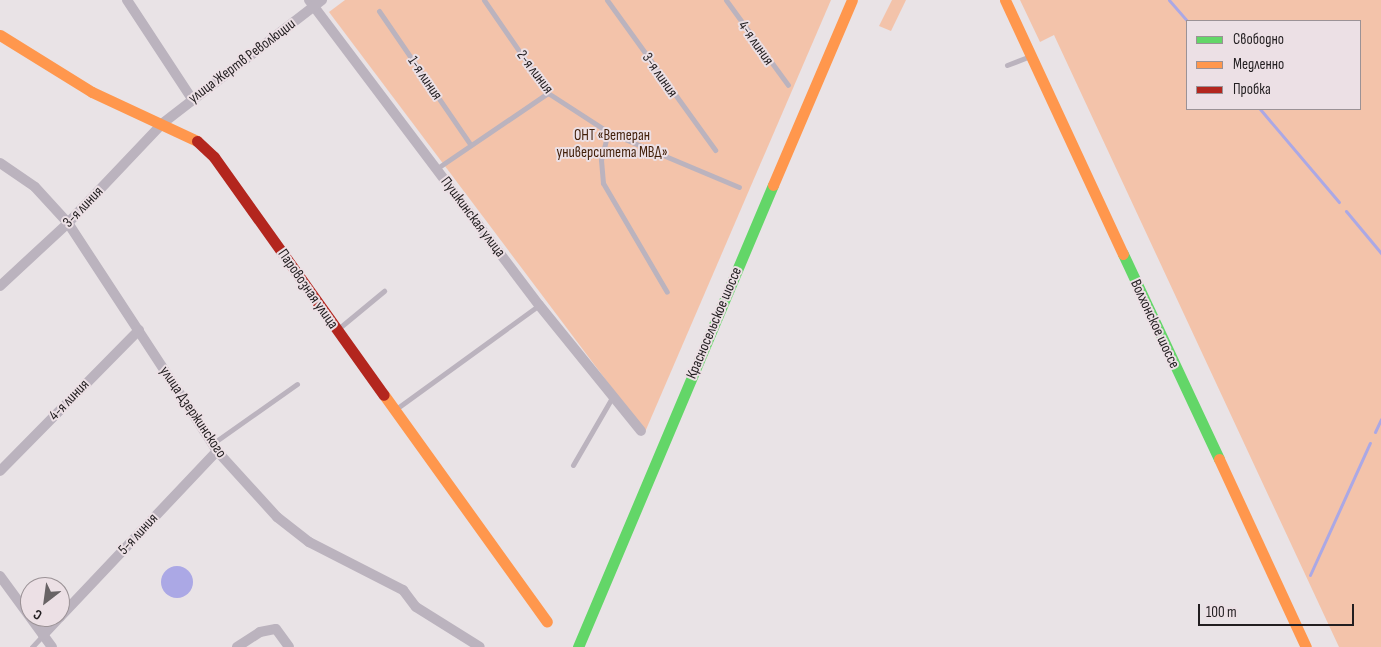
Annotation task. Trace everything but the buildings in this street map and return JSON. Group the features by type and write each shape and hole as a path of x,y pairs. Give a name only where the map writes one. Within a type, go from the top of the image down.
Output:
{"main road":[{"name":"Красносельское шоссе","path":"578,647 852,0"},
{"name":"Волхонское шоссе","path":"1005,0 1306,647"},
{"name":"Паровозная улица","path":"0,36 92,92 162,123 201,143 214,157 547,622"}],"street":[{"path":"127,0 192,99"},
{"name":"улица Жертв Революции","path":"162,123 311,4 322,0"},
{"name":"Пушкинская улица","path":"311,4 539,305 614,393 641,432"},
{"name":"3-я линия","path":"0,286 68,223 162,123"},
{"name":"улица Дзержинского","path":"0,163 35,187 68,223 215,447 277,517 309,542 403,590 416,607 480,647"},
{"name":"4-я линия","path":"0,471 139,330"},
{"name":"5-я линия","path":"70,606 215,447"},
{"path":"0,576 52,647"},
{"name":"5-я линия","path":"43,635 51,627"},
{"path":"237,647 260,632 276,629 289,647"}],"lane":[{"name":"2-я линия","path":"484,0 548,93 608,132 739,187"},
{"name":"3-я линия","path":"607,0 715,150"},
{"name":"4-я линия","path":"726,0 788,85"},
{"name":"1-я линия","path":"379,12 470,144"},
{"path":"1007,66 1031,56"},
{"path":"436,169 470,144 548,93"},
{"path":"608,132 601,160 603,182 667,292"},
{"path":"337,330 384,291"},
{"path":"394,410 539,305"},
{"path":"215,447 298,384"},
{"path":"573,465 614,393"},
{"path":"32,647 43,635"}],"green space":[{"name":"ОНТ «Ветеран университета МВД»","path":"345,0 831,0 645,432 329,12"},
{"path":"892,0 906,0 891,31 879,26"},
{"path":"1020,0 1381,0 1381,647 1339,647 1054,35 1040,42"}],"shaded area":[{"path":"177,566 189,570 193,582 189,594 177,598 165,594 161,582 165,570"}],"waterway":[{"path":"1169,0 1186,20"},
{"path":"1261,110 1339,202"},
{"path":"1346,211 1381,253"},
{"path":"1375,432 1381,419"},
{"path":"1310,575 1370,443"}],"traffic: fast":[{"path":"578,647 773,185"},
{"path":"1123,254 1219,459"}],"traffic: slow":[{"path":"773,185 852,0"},
{"path":"1005,0 1123,254"},
{"path":"0,35 92,92 197,141"},
{"path":"384,395 547,622"},
{"path":"1219,459 1306,647"}],"traffic: jam":[{"path":"197,141 214,157 384,395"}]}
